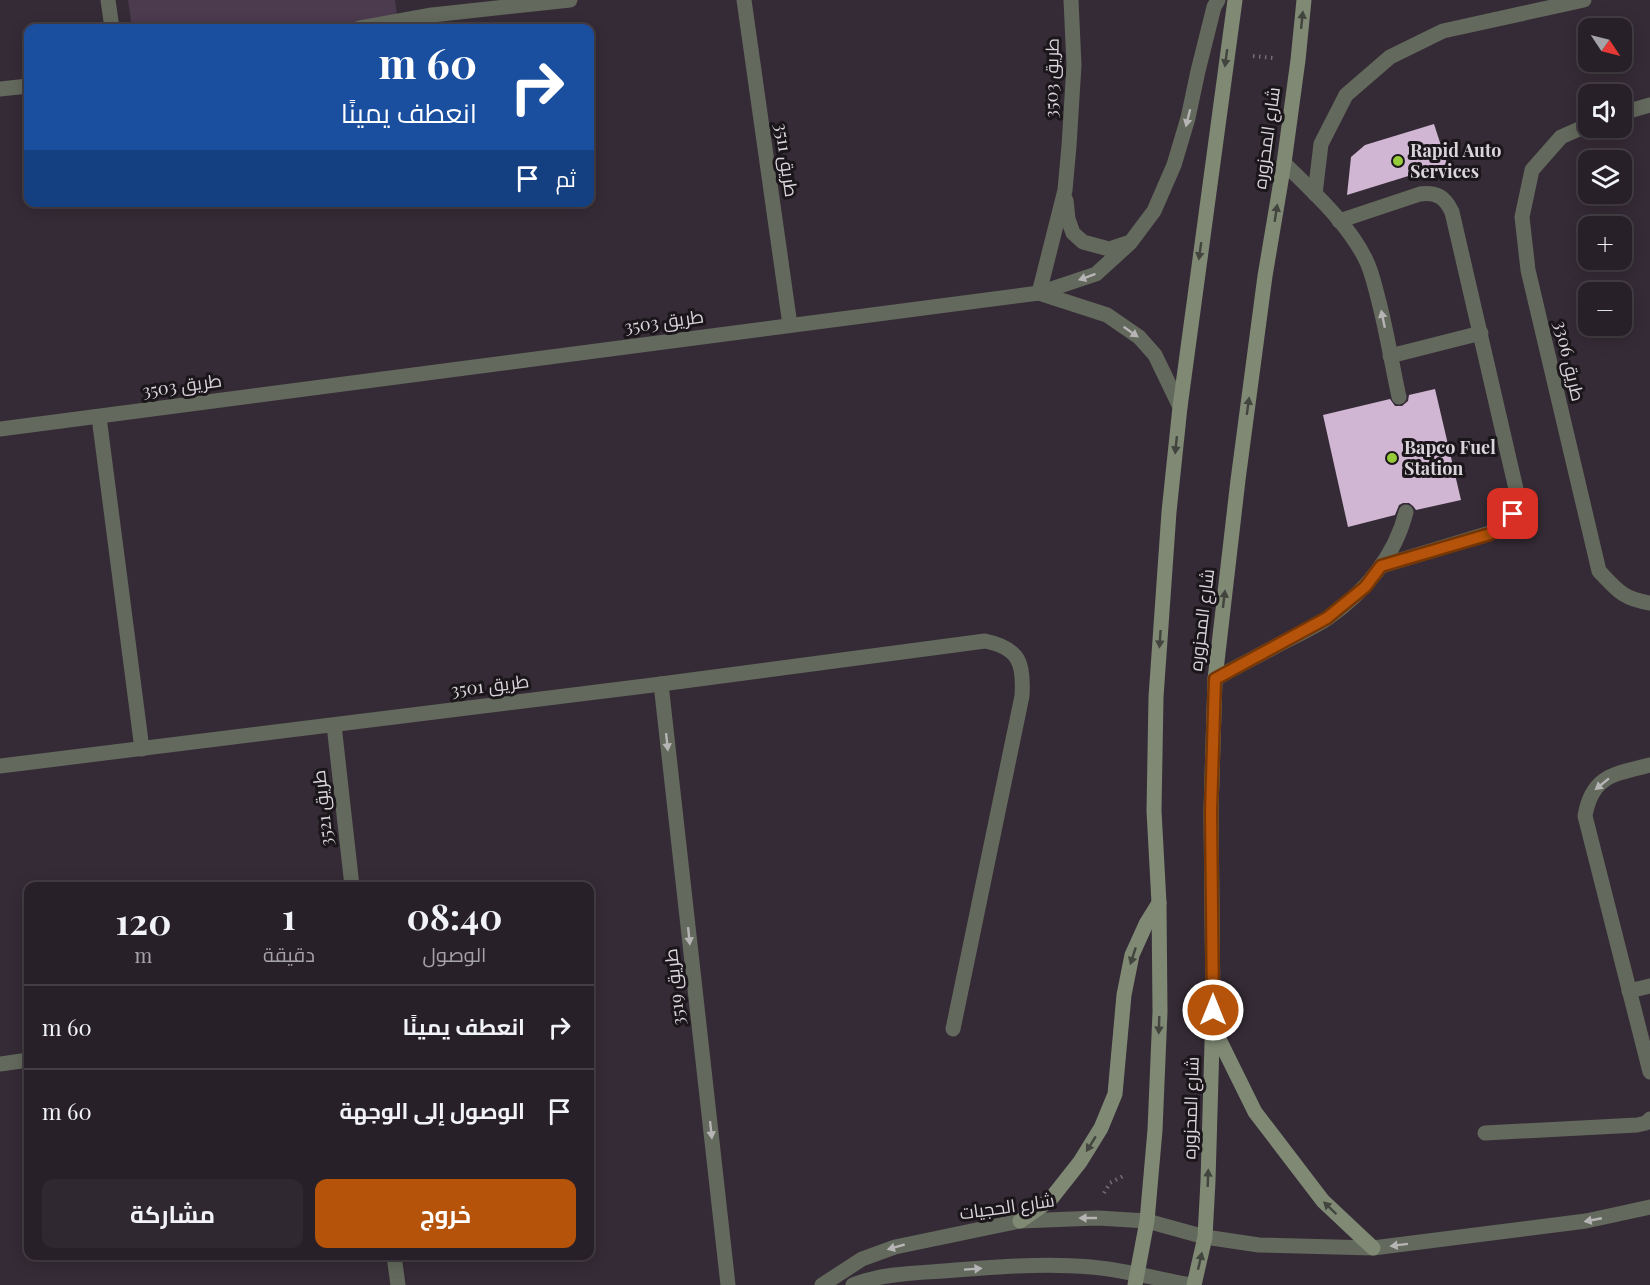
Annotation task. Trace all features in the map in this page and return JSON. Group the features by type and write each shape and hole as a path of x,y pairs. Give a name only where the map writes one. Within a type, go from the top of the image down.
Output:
{"main road":[{"name":"شارع المحزوره","path":"1136,1280 1146,1221 1155,1130 1160,1012 1159,903 1154,811 1156,697 1169,512 1180,407 1235,0"},
{"name":"شارع المحزوره","path":"1193,1285 1205,1237 1212,1025 1211,811 1215,679 1238,480 1265,276 1284,163 1304,0"},
{"path":"1020,1221 1050,1200 1080,1162 1101,1128 1114,1094 1124,995 1132,955 1146,924 1159,903"},
{"path":"1212,1025 1255,1112 1323,1201 1372,1248"}],"street":[{"path":"108,0 111,24"},
{"path":"374,24 431,8 570,0"},
{"name":"طريق 3511","path":"744,0 790,325"},
{"name":"طريق 3503","path":"0,429 1039,293 1065,189 1074,65 1071,0"},
{"path":"1039,293 1096,274 1130,243 1154,211 1174,165 1188,118 1214,7 1218,0"},
{"path":"1315,194 1322,144 1346,95 1390,57 1443,30 1584,0"},
{"path":"0,89 24,86"},
{"path":"1632,110 1650,105"},
{"name":"طريق 3306","path":"1578,129 1561,137 1532,170 1522,217 1528,270 1599,571 1620,593 1636,601 1650,603"},
{"path":"1284,163 1352,236 1365,259 1375,286 1399,397"},
{"path":"1065,189 1068,219 1073,232 1083,242 1109,249 1130,243"},
{"path":"1339,221 1420,194 1438,194 1446,200 1452,212 1516,489 1513,514 1504,525 1490,534 1381,566"},
{"path":"1039,293 1107,315 1139,337 1155,355 1180,407"},
{"path":"1390,356 1481,333"},
{"path":"99,417 142,749"},
{"path":"1215,679 1327,618 1365,587 1381,566 1402,529 1406,512"},
{"name":"طريق 3501","path":"0,766 661,684 985,641 997,644 1010,650 1020,663 1023,678 1022,696 952,1029"},
{"name":"طريق 3519","path":"661,684 728,1285"},
{"name":"طريق 3521","path":"334,725 352,882"},
{"path":"1650,765 1606,779 1595,789 1588,801 1586,816 1650,1072"},
{"path":"1629,991 1650,986"},
{"path":"0,1064 24,1061"},
{"path":"1485,1133 1637,1125 1646,1123 1650,1119"},
{"name":"شارع الحجيات","path":"822,1285 862,1259 895,1247 1020,1221 1087,1218 1146,1221 1205,1237 1259,1245 1372,1248 1586,1221 1650,1207"},
{"path":"395,1260 398,1285"},
{"path":"853,1285 896,1276 990,1268 1093,1267 1136,1280 1193,1285"}],"shaded area":[{"path":"128,0 395,0 398,22 383,24 131,24"}],"building":[{"name":"Rapid Auto Services","path":"1434,124 1447,164 1347,195 1351,157 1365,145"},
{"name":"Bapco Fuel Station","path":"1435,389 1461,500 1416,510 1409,503 1403,503 1399,505 1395,515 1348,527 1323,415 1390,399 1395,406 1402,406 1408,401 1409,395"}],"place":[{"name":"Rapid Auto Services","path":"1398,161"},
{"name":"Bapco Fuel Station","path":"1392,458"}],"route":[{"path":"1213,1010 1211,811 1215,679 1327,618 1365,587 1381,566 1490,534 1504,525 1513,514"}]}
